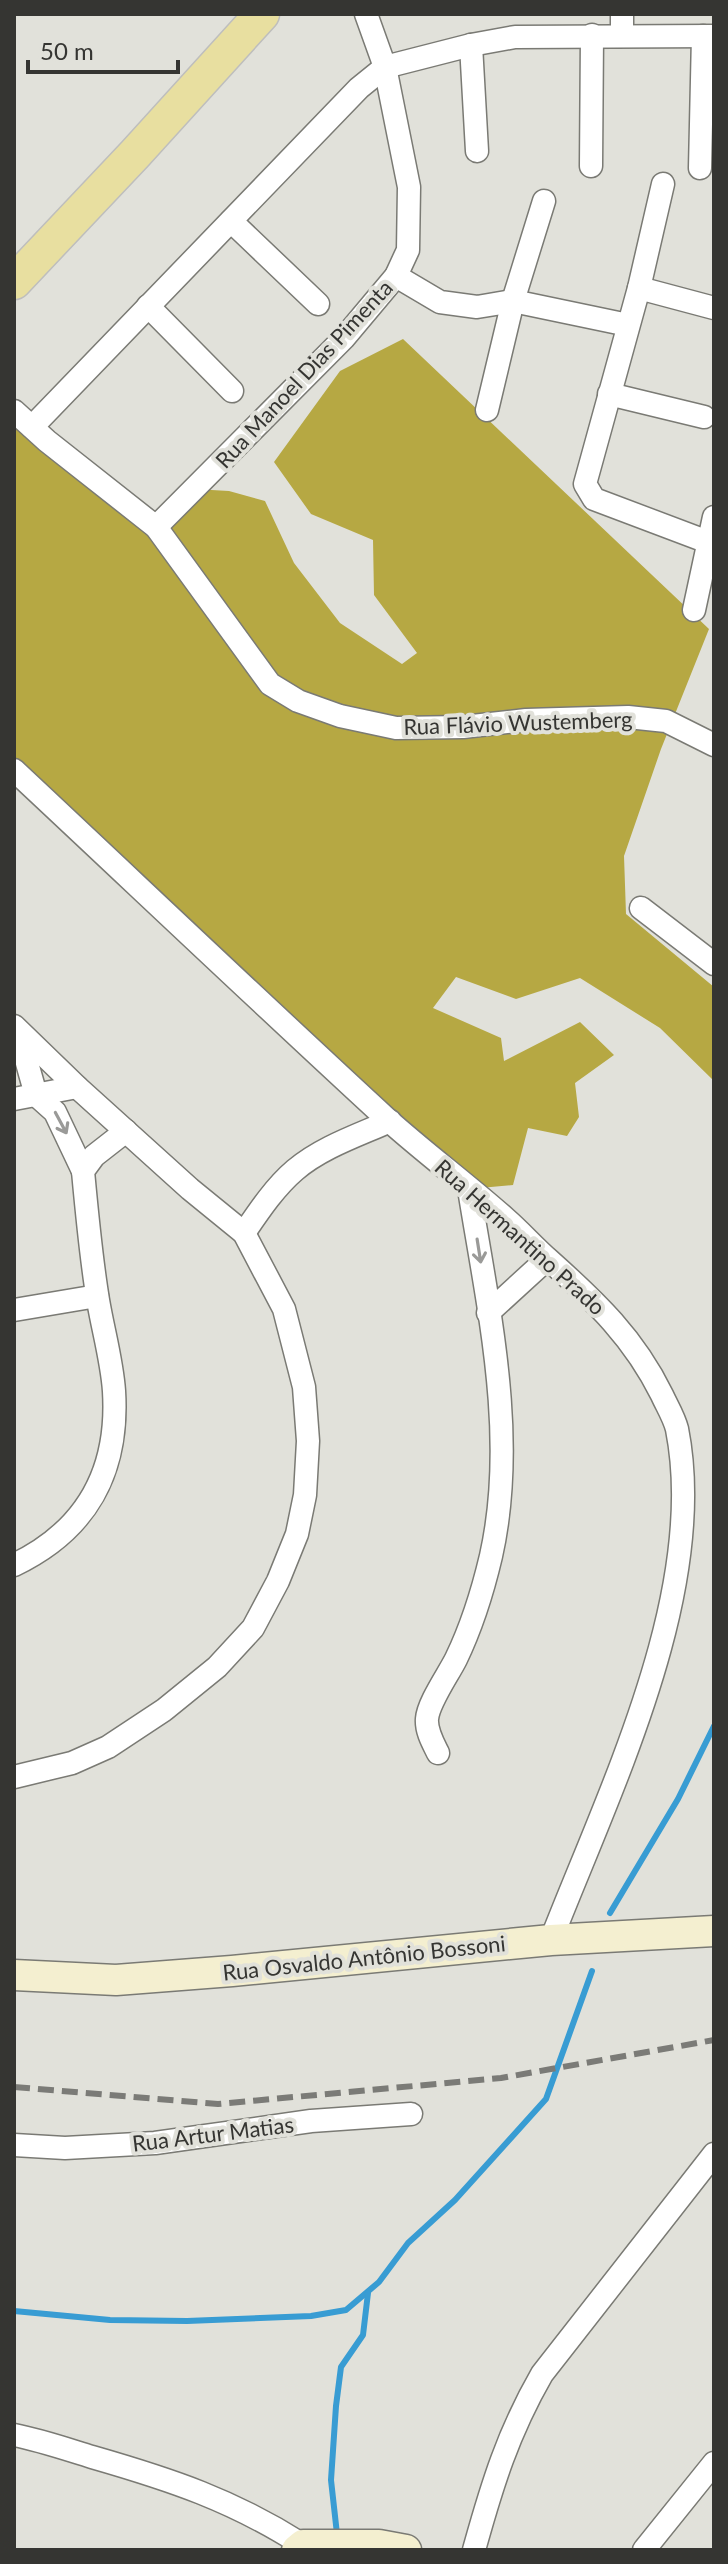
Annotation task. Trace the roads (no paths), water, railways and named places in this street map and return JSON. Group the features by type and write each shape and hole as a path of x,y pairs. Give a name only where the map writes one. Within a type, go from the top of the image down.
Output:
{"main road":[{"path":"14,282 262,14"}],"street":[{"name":"Rua Manoel Dias Pimenta","path":"156,527 344,338 396,276 408,250 409,187 385,67 366,14"},
{"path":"511,14 515,37"},
{"path":"32,427 359,88 385,67 515,37 592,35 622,25 708,36 700,168"},
{"path":"591,166 592,35"},
{"path":"471,45 477,151"},
{"path":"663,184 639,288 585,484 594,499 708,542"},
{"path":"487,410 513,301 544,201"},
{"path":"231,221 318,304"},
{"path":"396,276 440,302 477,307 513,301 628,325"},
{"path":"639,288 714,308"},
{"path":"148,306 232,391"},
{"path":"609,394 704,417"},
{"name":"Rua Flávio Wustemberg","path":"14,411 156,527 270,684 298,701 340,716 396,728 628,717 666,721 714,745"},
{"path":"694,610 714,517"},
{"name":"Rua Hermantino Prado","path":"14,770 390,1121 507,1219 547,1259 584,1289 642,1357 676,1425 682,1503 678,1570 665,1627 636,1724 551,1940"},
{"path":"641,908 714,964"},
{"path":"14,1754 16,1777 72,1763 108,1747 164,1710 217,1667 253,1628 278,1581 297,1534 305,1495 308,1441 304,1387 284,1309 244,1233 77,1087 16,1028"},
{"path":"16,1028 25,1097"},
{"path":"25,1097 77,1087"},
{"path":"14,1565 35,1555 83,1514 109,1459 115,1424 114,1388 97,1296 83,1171 55,1112 25,1097"},
{"path":"244,1233 265,1202 296,1170 336,1145 390,1121"},
{"path":"83,1171 94,1156 126,1131"},
{"path":"438,1753 427,1727 427,1715 457,1657 473,1613 491,1556 498,1509 501,1443 495,1353 469,1189"},
{"path":"488,1313 547,1259"},
{"path":"14,1310 97,1296"},
{"name":"Rua Osvaldo Antônio Bossoni","path":"14,1975 116,1980 551,1940 714,1931"},
{"name":"Rua Artur Matias","path":"14,2145 65,2148 155,2143 311,2121 411,2114"},
{"path":"474,2550 499,2463 521,2410 542,2374 714,2154"},
{"path":"14,2435 170,2479 230,2504 308,2547 370,2545 406,2550"},
{"path":"644,2550 714,2463"}],"waterway":[{"path":"610,1913 678,1799 714,1726"},
{"path":"14,2311 110,2320 187,2321 311,2316 346,2310 379,2282 408,2243 455,2200 546,2099 592,1971"},
{"path":"337,2534 331,2480 341,2367 363,2335 368,2293"}],"railway":[{"path":"14,2087 218,2104 501,2078 714,2040"}]}
